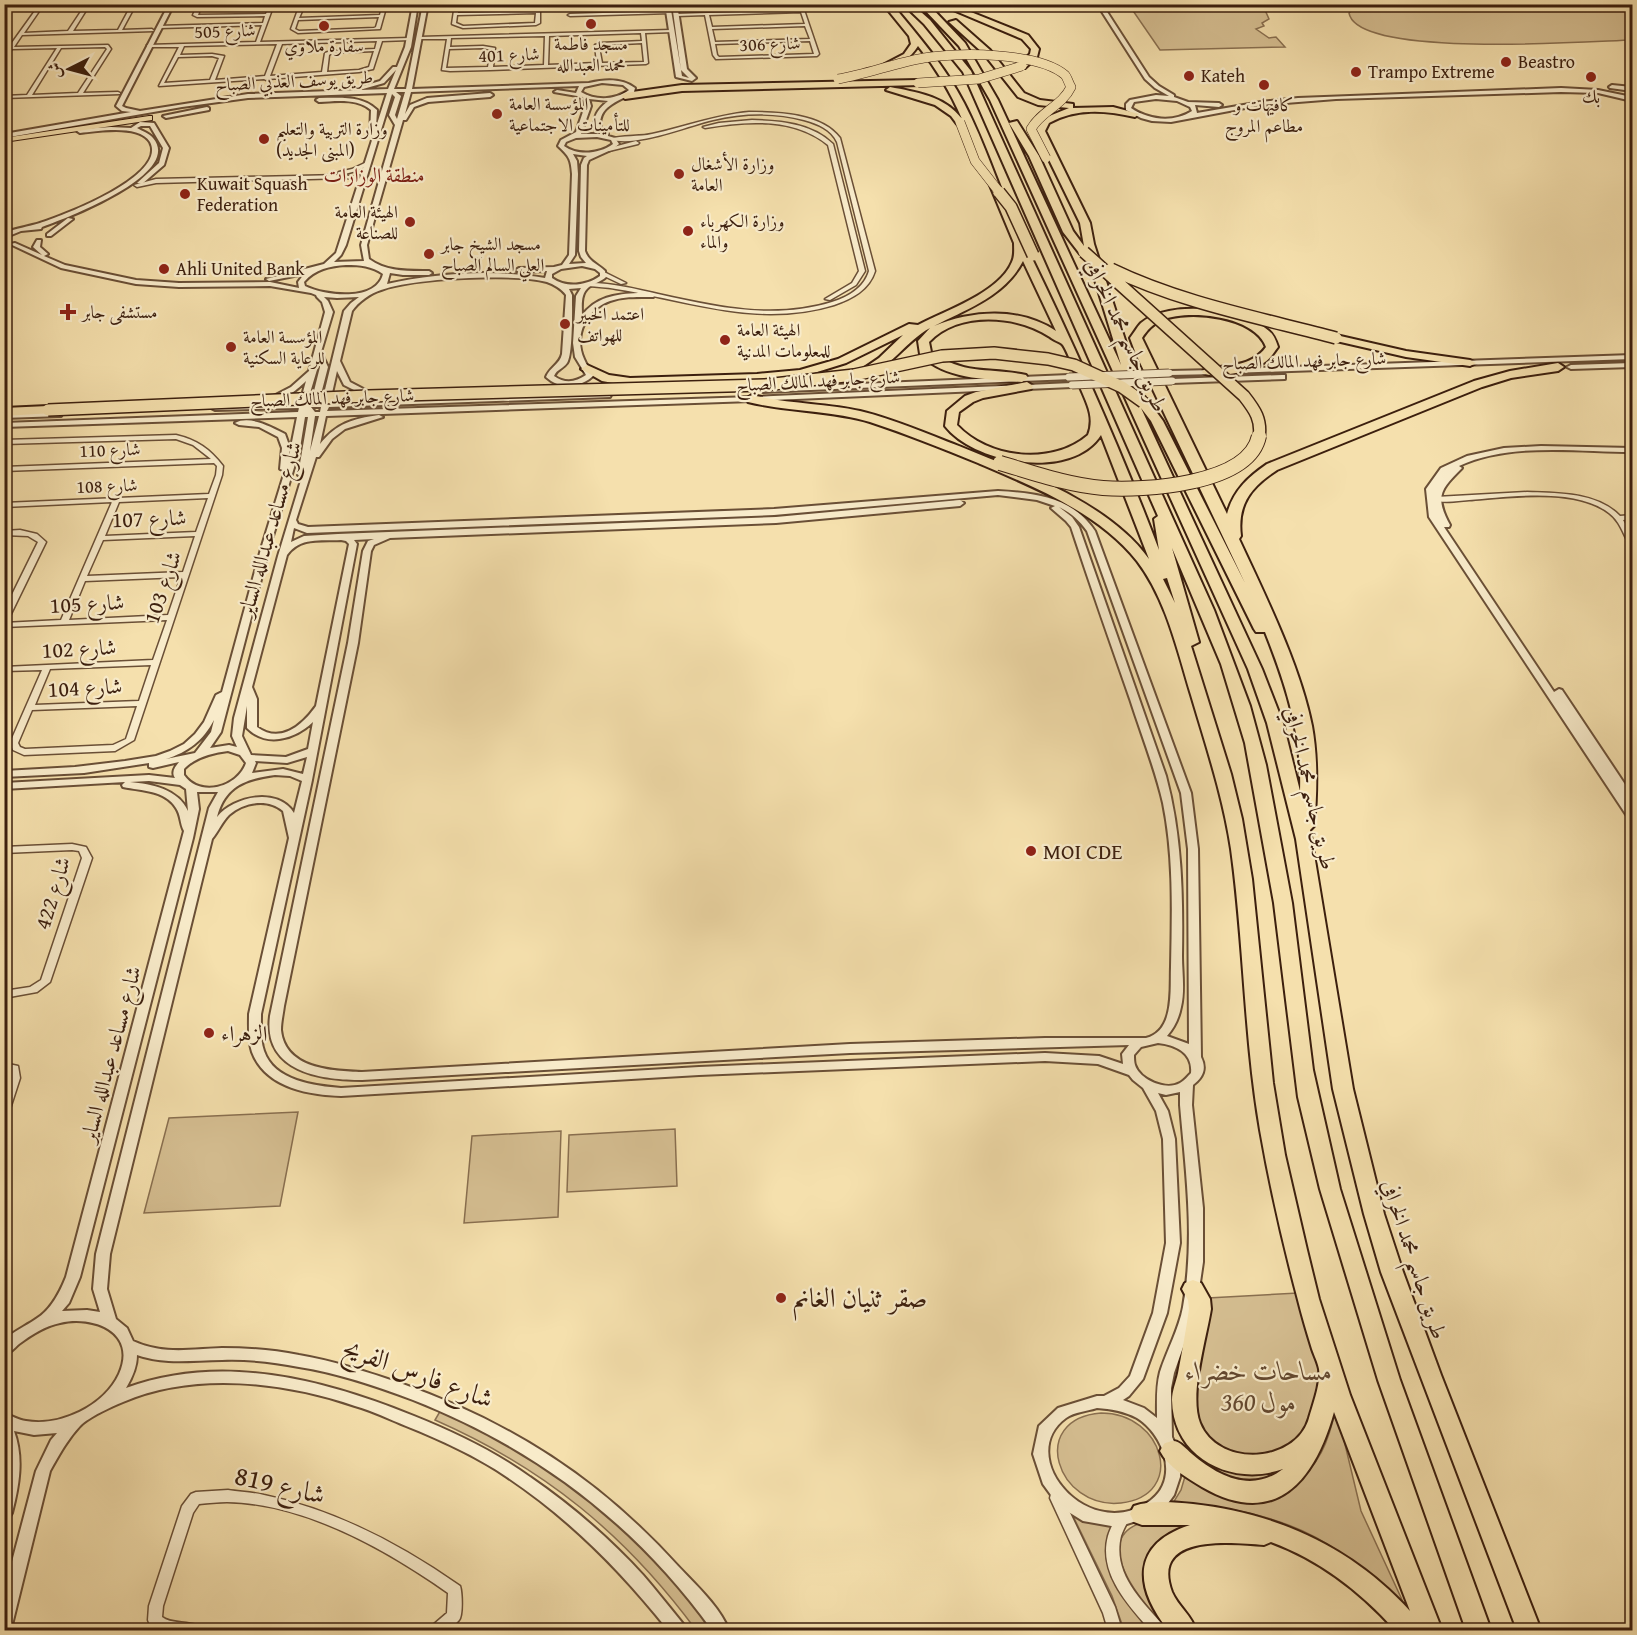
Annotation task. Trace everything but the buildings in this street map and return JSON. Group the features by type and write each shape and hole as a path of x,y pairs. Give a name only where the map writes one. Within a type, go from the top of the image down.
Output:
{"highway":[{"path":"887,4 944,75 1019,243 1069,347 1121,468 1182,621 1185,646"},
{"name":"طريق جاسم محمد الخرافي","path":"907,4 927,22 974,73 1145,428 1255,669 1275,723 1304,838 1343,1089 1374,1214 1392,1272 1426,1365 1529,1630"},
{"name":"طريق جاسم محمد الخرافي","path":"923,4 962,45 1083,331 1207,610 1230,668 1262,783 1283,904 1300,1045 1314,1123 1340,1222 1381,1356 1479,1630"},
{"path":"934,4 987,52 1021,95 1049,104 1076,106 1103,106 1139,99"},
{"path":"622,97 672,89 979,80 1022,66 1034,55 1035,49 1025,37 943,4"},
{"path":"690,76 707,79 831,76 879,68 909,54 915,44 913,34"},
{"path":"723,81 838,79 945,55 1001,56 1044,65 1065,75 1071,87 1066,98 1035,120 1031,129 1087,248 1145,428"},
{"path":"1083,331 1067,319 1008,202 977,166 964,121 970,92 963,76 974,73 997,94 1034,156 1068,232 1114,271 1157,289 1336,338 1406,354 1470,363"},
{"path":"652,86 674,81 679,77"},
{"path":"624,83 652,86 766,78"},
{"path":"824,84 883,88 919,96 947,108 964,121"},
{"path":"752,399 859,415 1000,463 1082,485 1137,489 1160,488 1221,473 1250,454 1259,441 1261,428 1258,416 1244,396 1087,248 1085,223 1040,127 1049,118 1075,111 1114,110 1135,114"},
{"path":"749,385 834,367 985,296 1012,273 1021,254 1019,243"},
{"path":"1041,271 1045,295"},
{"path":"587,369 606,378 630,382 757,378 795,374 842,361 944,312 972,302"},
{"path":"766,390 828,382 866,373 884,361 909,336 950,313"},
{"path":"1208,372 1256,363 1268,356 1272,346 1268,335 1252,324 1232,317 1209,313 1166,315 1150,320 1140,327 1136,338 1142,354 1258,594 1293,684 1304,727 1307,758 1309,792 1304,838"},
{"path":"1024,382 970,373 943,365 926,352 923,345 924,338 929,332 949,321 994,316 1042,326 1055,333 1069,347"},
{"path":"4,412 356,396 749,385 826,379 927,359 960,355 1013,355 1064,363 1116,382 1143,402 1157,421 1273,654 1293,684"},
{"path":"1239,554 1232,523 1236,502 1256,477 1264,472 1478,384 1510,375 1558,367"},
{"path":"1024,382 969,399 953,411 951,426 963,440 986,451 1017,457 1049,457 1087,444 1097,430 1097,415"},
{"path":"933,441 1032,481 1078,506 1113,529 1146,563 1166,599 1185,646 1200,701 1222,766 1236,830 1260,1060 1276,1160 1306,1293 1330,1371 1430,1630"},
{"path":"1160,506 1164,543 1188,622 1200,701"},
{"path":"1193,1289 1199,1299 1200,1309 1184,1404 1189,1423 1198,1442 1220,1458 1252,1467 1285,1459 1313,1438"},
{"path":"1168,1444 1192,1470 1214,1484 1242,1491 1271,1488 1294,1474 1313,1438 1322,1417 1330,1371"},
{"path":"1132,1517 1166,1512 1214,1515 1262,1526 1286,1535 1324,1554 1353,1575 1381,1598 1411,1630"},
{"path":"1184,1630 1164,1604 1156,1583 1158,1561 1172,1544 1203,1534 1228,1532 1286,1535"}],"main road":[{"path":"4,140 150,118"}],"street":[{"path":"4,58 42,4"},
{"path":"70,32 88,4"},
{"path":"119,31 134,4"},
{"path":"121,109 118,106 152,30 172,4"},
{"path":"200,4 196,16 268,15"},
{"path":"241,16 245,4"},
{"path":"257,44 272,4"},
{"path":"358,4 301,8 293,29 298,32 378,28 385,4"},
{"path":"292,96 374,85 387,78 403,60 410,39 416,4"},
{"path":"426,4 416,63 420,81 441,86 500,88"},
{"path":"457,4 453,24 455,26 532,25 538,23 538,4"},
{"path":"568,34 569,5 610,4"},
{"path":"667,4 679,77 689,80 694,78 684,70 674,4"},
{"name":"شارع 306","path":"707,14 718,58 815,55 817,54 800,4"},
{"path":"1096,5 1148,90 1127,106 1135,114 1160,119 1186,117 1289,99 1562,91 1621,92 1632,89"},
{"path":"1096,5 1147,78 1163,92 1186,102 1195,109 1192,115 1186,117"},
{"path":"112,109 118,93 160,27 166,9"},
{"path":"676,15 802,11"},
{"path":"455,14 538,12"},
{"path":"570,15 669,12"},
{"path":"755,12 758,27"},
{"path":"298,19 381,16"},
{"path":"160,27 264,24"},
{"path":"710,28 807,25"},
{"path":"21,34 152,30"},
{"path":"420,38 671,31"},
{"name":"شارع 401","path":"448,38 446,70 490,69 646,63 643,32"},
{"path":"546,67 547,34"},
{"name":"شارع 505","path":"149,46 410,39"},
{"path":"182,46 161,85 266,79 371,68 380,40"},
{"path":"713,43 812,40"},
{"path":"600,65 597,46 643,42"},
{"path":"763,42 765,57"},
{"path":"266,79 280,43"},
{"path":"11,48 100,46 109,49 80,94"},
{"path":"29,96 60,47"},
{"path":"448,48 493,49 490,69"},
{"path":"324,74 327,54 331,52 376,50"},
{"path":"176,56 222,57 212,82"},
{"path":"374,290 388,279 387,273 366,260 364,244 398,125 392,115 404,72 403,60"},
{"path":"326,266 339,254 343,245 367,164 398,93 416,63"},
{"path":"398,93 610,81 624,83 632,88 632,91 604,107 596,120 598,130 611,138 615,144 609,150"},
{"path":"576,136 581,130 588,106 578,89 588,84"},
{"path":"1139,99 1163,97 1218,105 1296,95 1587,87 1621,92 1632,99"},
{"name":"طريق يوسف العذبي الصباح","path":"4,140 182,105 248,96 560,92 601,99 622,97"},
{"path":"4,97 118,93"},
{"name":"طريق يوسف العذبي الصباح","path":"4,140 80,131 292,96 312,99 398,93"},
{"path":"393,144 409,109 416,104 442,98 523,93"},
{"path":"292,96 351,100 370,105 375,114 374,147"},
{"path":"64,128 99,117 112,109 141,111 182,105"},
{"path":"156,127 168,118 210,108"},
{"path":"4,242 63,267 96,276 136,282 182,285 270,284 319,296 346,297 402,283 431,280 520,277 570,287 613,286 730,311 764,313 801,311 834,303 858,291 868,281 872,266 838,138 826,127 791,117 749,114 710,120 644,138 611,138 590,134 576,136 561,143 562,148 568,151 600,152 732,122 775,123 813,132 827,141 831,147 861,271 858,280 849,288 827,299 796,307 762,309 711,303 618,282 593,266 584,257 582,251 584,165 586,159 600,152"},
{"path":"135,130 136,126 144,124 156,127"},
{"path":"12,244 39,241 74,216 137,185 154,173 162,164 166,154 156,127"},
{"path":"4,236 13,231 49,222 111,192 149,166 155,148 147,135 135,130 80,131"},
{"path":"564,266 572,258 575,174 574,161 568,151"},
{"path":"137,185 156,181 346,174 367,164"},
{"path":"154,173 161,177"},
{"path":"156,181 152,179 346,174 361,183"},
{"path":"4,228 30,228 46,231 48,235"},
{"path":"39,241 36,247 44,253 96,271 161,280 272,279 326,266 350,263 373,265"},
{"path":"593,266 564,266 549,273 552,283 566,290 569,295 564,362 552,371 550,376 561,383 579,382 590,375 578,353 579,296 589,285 600,280 604,274"},
{"path":"382,269 421,274 555,269"},
{"path":"308,292 302,287 301,282 313,270"},
{"path":"182,285 213,280"},
{"name":"شارع مساعد عبدالله الساير","path":"43,1322 64,1299 73,1277 188,838 194,809 187,785 179,776 180,769 210,742 216,732 296,448 336,361 348,311 353,304 374,290"},
{"path":"578,326 590,310 601,302 627,296 653,295"},
{"name":"شارع مساعد عبدالله الساير","path":"110,1321 102,1300 101,1266 207,838 217,802 250,769 247,756 238,742 237,730 291,520 310,462 315,366 329,312 325,301 319,296"},
{"path":"303,482 302,465 324,367 318,354"},
{"name":"شارع جابر فهد المالك الصباح","path":"1170,377 1208,372 1632,357"},
{"path":"336,361 342,378 361,392 381,397 419,401"},
{"name":"شارع جابر فهد المالك الصباح","path":"4,425 162,419 419,401 1632,365"},
{"path":"212,408 253,403 285,394 300,384 315,366"},
{"name":"شارع جابر فهد المالك الصباح","path":"4,416 212,408 463,409 752,399 1024,382"},
{"path":"313,410 431,404 476,399"},
{"path":"310,462 334,432 355,422 380,417 463,409"},
{"path":"162,419 251,423 277,431 285,441 285,481"},
{"path":"4,442 176,437 198,444 216,461"},
{"path":"1632,452 1512,449 1478,454 1452,464 1442,471 1430,486 1427,498 1433,516 1632,816"},
{"path":"1632,452 1532,453 1484,458 1450,474 1438,489 1436,499 1441,517 1632,802"},
{"name":"شارع 110","path":"4,469 216,461"},
{"name":"شارع 103","path":"47,667 14,743 16,748 24,752 115,748 130,740 219,475 220,466 216,461"},
{"path":"282,556 295,541 323,533 616,522 776,520 989,493 1035,496 1075,513 1089,526 1188,802 1193,849 1195,1056"},
{"name":"شارع 108","path":"4,505 212,496"},
{"path":"1436,499 1572,496 1605,507 1617,518 1631,538"},
{"path":"862,508 1014,499 1054,508 1065,515 1075,526 1161,776 1172,821 1175,850 1176,1006 1172,1020 1158,1038"},
{"path":"64,621 116,501"},
{"path":"1617,518 1632,517"},
{"path":"291,520 299,529 349,539 353,544 336,644 255,1014 254,1034 261,1059 281,1078 313,1089 341,1092 699,1071 1045,1057 1088,1058 1131,1071 1148,1085 1162,1111 1169,1139 1173,1243 1160,1313 1136,1378 1124,1392 1107,1402"},
{"path":"338,537 616,522"},
{"path":"4,533 26,532 37,536 42,542 4,622"},
{"name":"شارع 107","path":"100,538 199,534"},
{"path":"388,536 371,543 367,551 353,643 279,997 275,1032 279,1045 297,1064 318,1073 346,1076 698,1056 1016,1042 1143,1041 1158,1038 1184,1045 1198,1062 1197,1075 1188,1085 1186,1105 1197,1217 1193,1289 1189,1311 1166,1380 1163,1404 1168,1444 1175,1471 1170,1489 1158,1504 1132,1517 1110,1519 1086,1514 1065,1502 1050,1485"},
{"path":"82,579 186,574"},
{"name":"شارع 105","path":"4,622 171,617"},
{"path":"336,644 345,640 353,643"},
{"name":"شارع 102","path":"4,669 155,662"},
{"path":"77,770 159,758 188,746 205,728 230,676"},
{"path":"247,686 252,699 252,728 265,736 280,736 297,731 320,710 324,699"},
{"name":"شارع 104","path":"29,708 142,703"},
{"path":"4,774 155,765 229,748 247,756 287,760 313,751"},
{"path":"88,782 93,774 92,770"},
{"path":"4,786 156,778 210,790 269,773 286,772 302,776 307,780"},
{"path":"73,782 143,786 167,794 179,802 186,812 188,838"},
{"path":"207,838 229,811 248,802 263,801 282,805 289,812 294,841"},
{"name":"شارع 422","path":"4,850 72,847 83,849 87,858 45,982 33,990 4,995"},
{"path":"286,880 287,883 295,885 304,879"},
{"path":"1131,1071 1128,1065 1129,1054 1143,1041"},
{"path":"4,1067 14,1070 15,1078 4,1112"},
{"path":"491,1084 488,1075 494,1068"},
{"path":"341,1092 350,1084 350,1079 346,1076"},
{"path":"1148,1085 1164,1089 1188,1085"},
{"path":"4,1344 43,1322 67,1315 90,1315 110,1321 122,1331 129,1345 130,1359 126,1375 117,1390 103,1404 76,1421 53,1428 31,1429 11,1424 4,1419"},
{"path":"4,1349 18,1336"},
{"name":"شارع فارس الفريح","path":"129,1345 147,1354 158,1356 223,1354 309,1362 363,1375 449,1406 539,1454 583,1485 621,1517 664,1560 721,1630"},
{"name":"شارع فارس الفريح","path":"103,1404 131,1391 167,1382 215,1378 266,1380 295,1384 352,1398 433,1430 525,1481 638,1581 678,1630"},
{"path":"1115,1630 1110,1612 1050,1485 1041,1461 1040,1449 1046,1430 1068,1409 1088,1403 1107,1402 1136,1410 1152,1422 1168,1444"},
{"path":"4,1625 43,1471 56,1444 76,1421"},
{"path":"4,1425 11,1440 14,1463 11,1488 4,1513"},
{"name":"شارع 819","path":"191,1630 164,1627 155,1620 156,1606 187,1510 196,1498 213,1495 249,1499 309,1512 359,1532 424,1566 455,1590 454,1617 438,1630"},
{"path":"1132,1517 1113,1539 1113,1563 1118,1578 1127,1593 1158,1630"}],"green space":[{"path":"1360,4 1632,5 1632,40 1478,44 1391,37 1362,27 1349,13"},
{"path":"1129,5 1287,5 1290,10 1265,10 1269,19 1262,23 1264,26 1256,29 1269,38 1276,37 1285,47 1160,50"},
{"path":"298,1112 280,1206 144,1213 169,1118"},
{"path":"675,1129 677,1186 567,1192 569,1135"},
{"path":"561,1131 558,1217 464,1223 472,1136"},
{"name":"مساحات خضراء 360 مول","path":"1298,1293 1325,1384 1323,1402 1293,1446 1257,1461 1214,1447 1194,1421 1199,1354 1208,1298"},
{"path":"1195,1322 1190,1352 1197,1443 1288,1467 1267,1477 1237,1478 1212,1469 1191,1452 1179,1429 1176,1394 1180,1359"},
{"name":"مساحات خضراء 360 مول","path":"1336,1407 1361,1511 1410,1617 1351,1561 1304,1531 1240,1511 1173,1503 1181,1490 1186,1473 1290,1488 1308,1471 1321,1452 1330,1431"},
{"path":"442,1408 491,1431 615,1516 707,1616 716,1630 696,1630 641,1563 580,1507 547,1482 475,1439 435,1420"},
{"name":"مساحات خضراء 360 مول","path":"1101,1413 1123,1417 1140,1426 1152,1439 1159,1455 1160,1471 1155,1486 1142,1497 1121,1503 1099,1501 1080,1493 1067,1479 1059,1463 1058,1446 1064,1431 1078,1419"},
{"path":"1074,1515 1112,1526 1107,1542 1109,1570 1121,1594 1149,1630 1124,1630 1112,1596"},
{"path":"1217,1519 1165,1542 1166,1621 1176,1630 1167,1630 1127,1577 1121,1561 1119,1546 1124,1533 1144,1522"}],"place":[{"name":"مسجد فاطمة محمد العبدالله","path":"591,24"},
{"name":"سفارة ملاوي","path":"324,26"},
{"name":"Beastro","path":"1506,62"},
{"name":"Trampo Extreme","path":"1356,72"},
{"name":"Kateh","path":"1189,76"},
{"name":"بك","path":"1591,77"},
{"name":"كافيهات و مطاعم المروج","path":"1264,85"},
{"name":"المؤسسة العامة للتأمينات الاجتماعية","path":"497,114"},
{"name":"وزارة التربية والتعليم (المبنى الجديد)","path":"264,139"},
{"name":"وزارة الأشغال العامة","path":"679,174"},
{"name":"Kuwait Squash Federation","path":"185,194"},
{"name":"الهيئة العامة للصناعة","path":"410,222"},
{"name":"وزارة الكهرباء والماء","path":"688,231"},
{"name":"مسجد الشيخ جابر العلي السالم الصباح","path":"429,254"},
{"name":"Ahli United Bank","path":"164,269"},
{"name":"مستشفى جابر","path":"68,312"},
{"name":"اعتمد الخبير للهواتف","path":"565,324"},
{"name":"الهيئة العامة للمعلومات المدنية","path":"725,340"},
{"name":"المؤسسة العامة للرعاية السكنية","path":"231,347"},
{"name":"MOI CDE","path":"1031,851"},
{"name":"الزهراء","path":"209,1033"},
{"name":"صقر ثنيان الغانم","path":"781,1298"}],"district":[{"name":"منطقة الوزارات","path":"374,175"}]}
